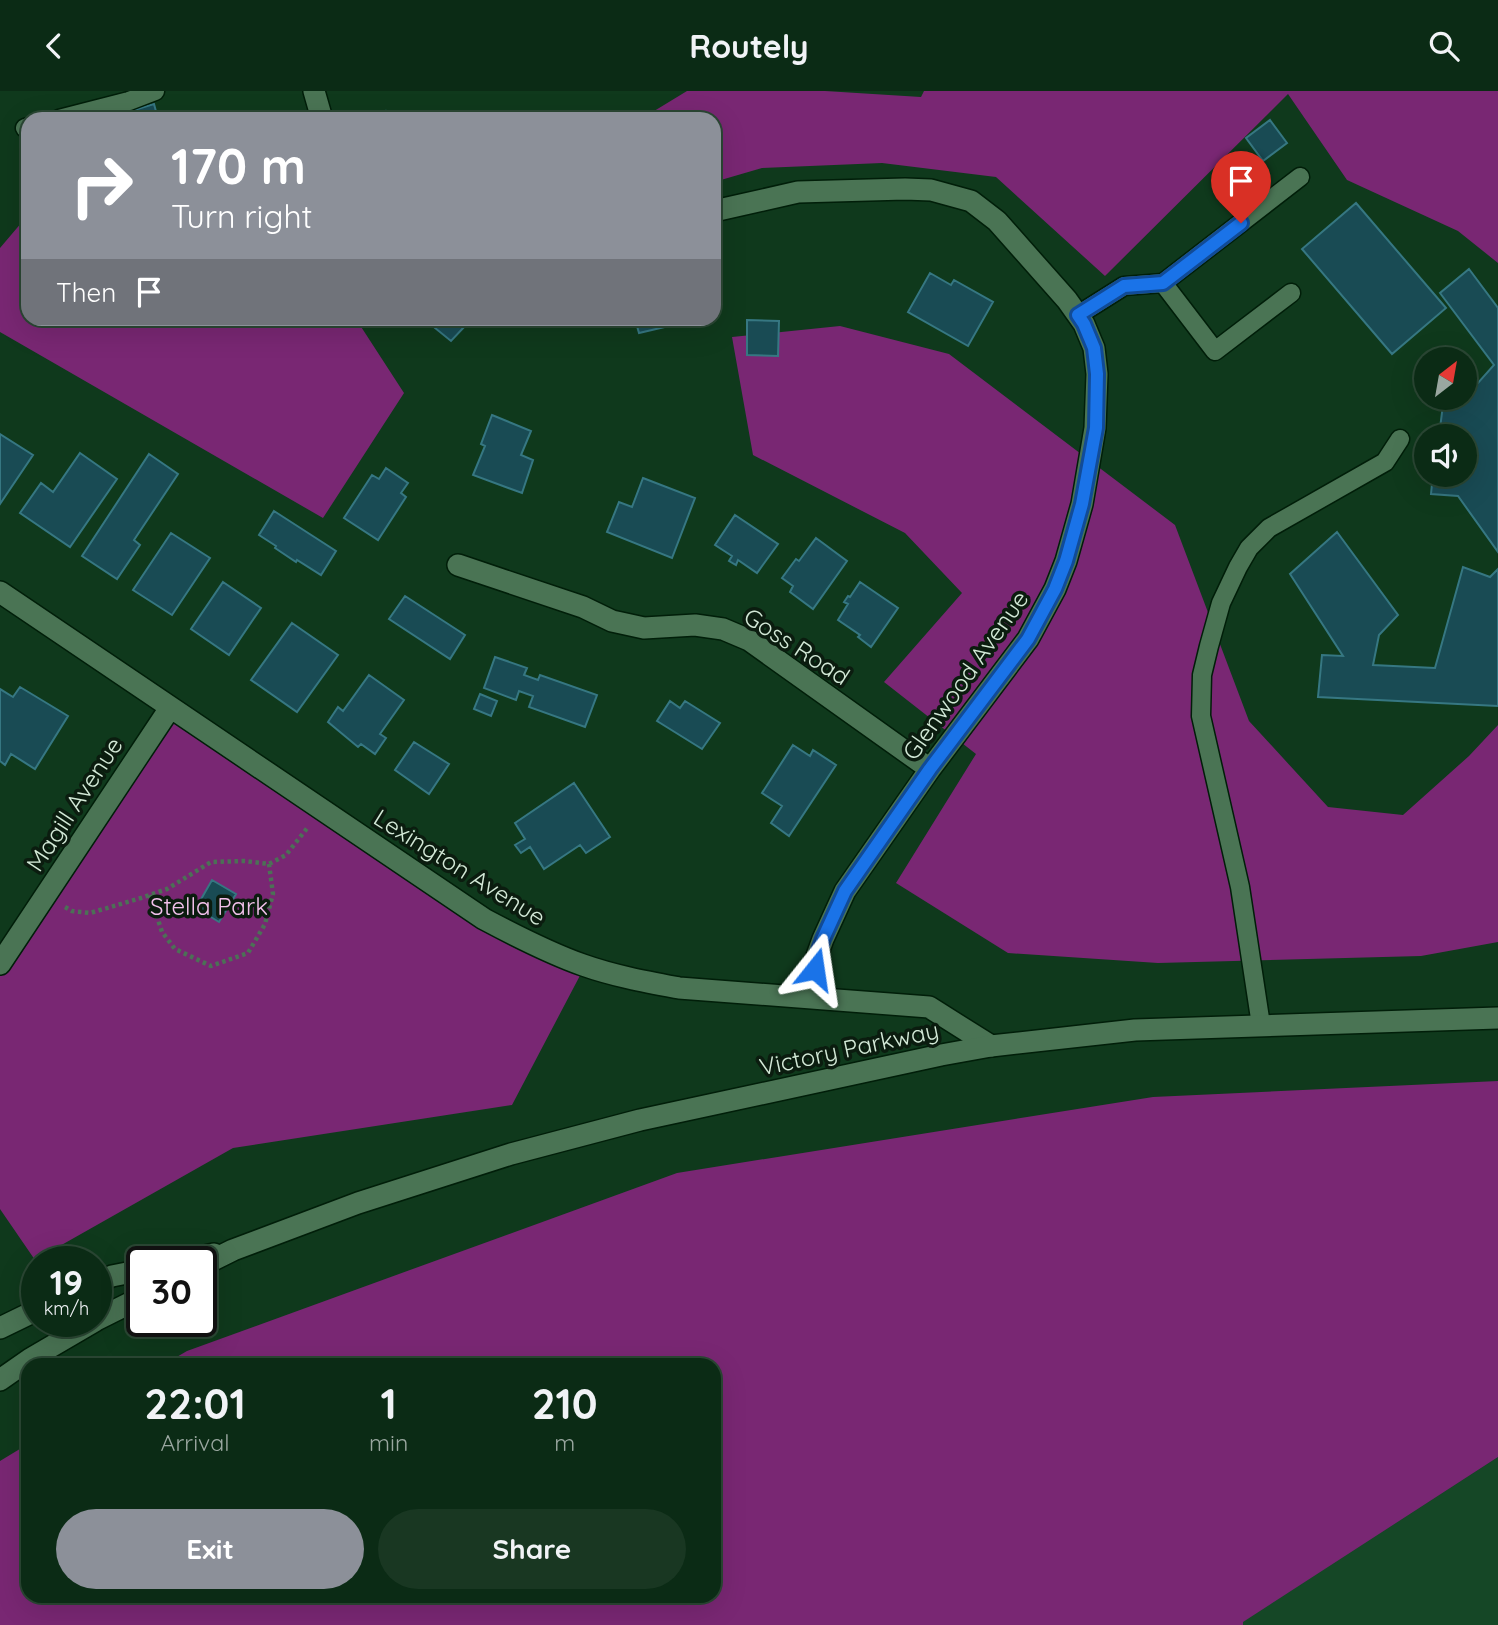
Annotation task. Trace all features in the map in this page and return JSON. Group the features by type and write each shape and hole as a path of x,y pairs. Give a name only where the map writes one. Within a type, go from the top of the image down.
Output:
{"street":[{"path":"313,91 320,112"},
{"name":"Glenwood Avenue","path":"721,209 798,192 931,190 971,201 997,221 1067,300 1084,324 1094,348 1098,401 1096,428 1082,504 1055,589 1028,639 930,769 845,891 814,964 823,999"},
{"name":"Goss Road","path":"458,565 583,607 612,621 644,628 695,625 723,629 749,640 930,769"},
{"name":"Lexington Avenue","path":"0,592 484,919 533,945 585,966 639,981 680,988 929,1007 991,1046"},
{"name":"Magill Avenue","path":"0,964 170,708"},
{"name":"Victory Parkway","path":"217,1258 358,1203 511,1154 640,1120 941,1055 991,1046 1135,1030 1498,1018"},
{"name":"Victory Parkway","path":"217,1254 233,1250"},
{"path":"0,1328 21,1318"},
{"path":"32,1358 68,1337"},
{"path":"0,1380 21,1365"}],"lane":[{"path":"85,112 155,91"},
{"path":"1078,315 1124,286 1163,283 1300,177"},
{"path":"1163,283 1215,351 1291,293"},
{"path":"1261,1025 1240,887 1201,716 1202,675 1221,603 1249,548 1269,529 1385,462 1400,439"}],"path":[{"path":"45,896 72,911 90,913 167,889 211,862 245,861 270,864 286,855 321,809"},
{"path":"150,895 162,932 176,949 211,966 248,953 265,924 272,894 270,864"}],"shaded area":[{"path":"1498,1457 1498,1625 1243,1625 1242,1622"}],"green space":[{"path":"687,91 825,91 921,97 924,91 1498,91 1498,263 1458,231 1347,180 1288,94 1105,276 996,177 882,163 762,168 721,180 721,112 652,112"},
{"path":"21,223 21,326 361,326 404,393 323,518 0,332 0,248"},
{"path":"840,326 949,354 1175,525 1249,721 1328,807 1403,815 1469,756 1498,725 1498,942 1421,956 1158,963 1008,953 896,883 976,754 884,682 962,593 905,533 753,455 732,337"},
{"name":"Stella Park","path":"170,708 484,919 585,966 512,1105 233,1148 60,1246 25,1246 0,1209 0,964"},
{"path":"1498,1081 1498,1457 1243,1622 1243,1625 0,1625 0,1461 21,1448 21,1603 721,1603 721,1358 175,1358 187,1351 677,1173 1153,1097"}],"building":[{"path":"154,104 156,112 127,112"},
{"path":"1270,120 1287,143 1263,161 1246,138"},
{"path":"1356,203 1446,308 1392,354 1302,249"},
{"path":"1469,269 1498,308 1498,552 1458,496 1431,494 1432,487 1477,487 1477,424 1441,424 1442,410 1477,410 1477,383 1494,365 1440,293"},
{"path":"930,273 951,285 954,280 993,302 968,346 908,312"},
{"path":"747,320 779,321 778,356 747,355"},
{"path":"433,326 465,326 451,341"},
{"path":"637,326 669,326 639,333"},
{"path":"492,415 531,431 521,455 533,460 522,493 473,475 485,446 481,444"},
{"path":"0,434 33,455 0,504"},
{"path":"80,453 117,479 70,547 20,513 41,483 53,492"},
{"path":"149,454 178,474 134,540 140,545 117,579 82,556"},
{"path":"386,468 408,483 401,493 406,497 378,540 344,518 372,475 379,479"},
{"path":"643,478 695,498 672,558 607,532 619,502 632,507"},
{"path":"274,511 336,551 321,575 297,560 296,562 259,535"},
{"path":"735,515 778,544 757,573 738,560 736,565 729,561 732,556 715,545"},
{"path":"1337,532 1398,615 1379,635 1373,665 1435,668 1463,567 1490,577 1498,569 1498,706 1318,697 1322,655 1343,656 1290,574"},
{"path":"171,533 210,558 172,615 133,590"},
{"path":"816,538 847,561 813,609 790,592 793,586 782,578"},
{"path":"223,582 261,608 229,655 191,629"},
{"path":"860,582 898,608 871,647 858,637 860,635 838,620 848,604 844,602"},
{"path":"405,596 465,635 450,659 389,619"},
{"path":"292,623 338,655 297,712 251,680"},
{"path":"495,657 527,668 524,675 538,680 540,675 597,695 585,727 529,707 533,696 519,691 516,700 484,688"},
{"path":"369,675 404,700 380,734 386,738 375,754 361,744 358,747 328,722 338,707 343,711"},
{"path":"20,687 68,716 35,769 11,754 5,765 0,761 0,689 13,697"},
{"path":"480,694 497,701 491,716 474,709"},
{"path":"670,701 680,708 685,701 720,723 702,749 657,721"},
{"path":"414,742 449,764 429,794 395,770"},
{"path":"793,745 810,756 813,750 836,765 789,836 771,823 782,806 762,793"},
{"path":"574,783 610,837 586,853 580,845 544,869 530,847 521,853 515,845 525,839 515,823"},
{"path":"212,880 236,894 219,922 196,908"}],"route":[{"path":"815,969 814,964 823,939 845,891 930,769 1028,639 1055,589 1082,504 1096,428 1098,401 1094,348 1078,315 1124,286 1163,283 1241,223"}]}
